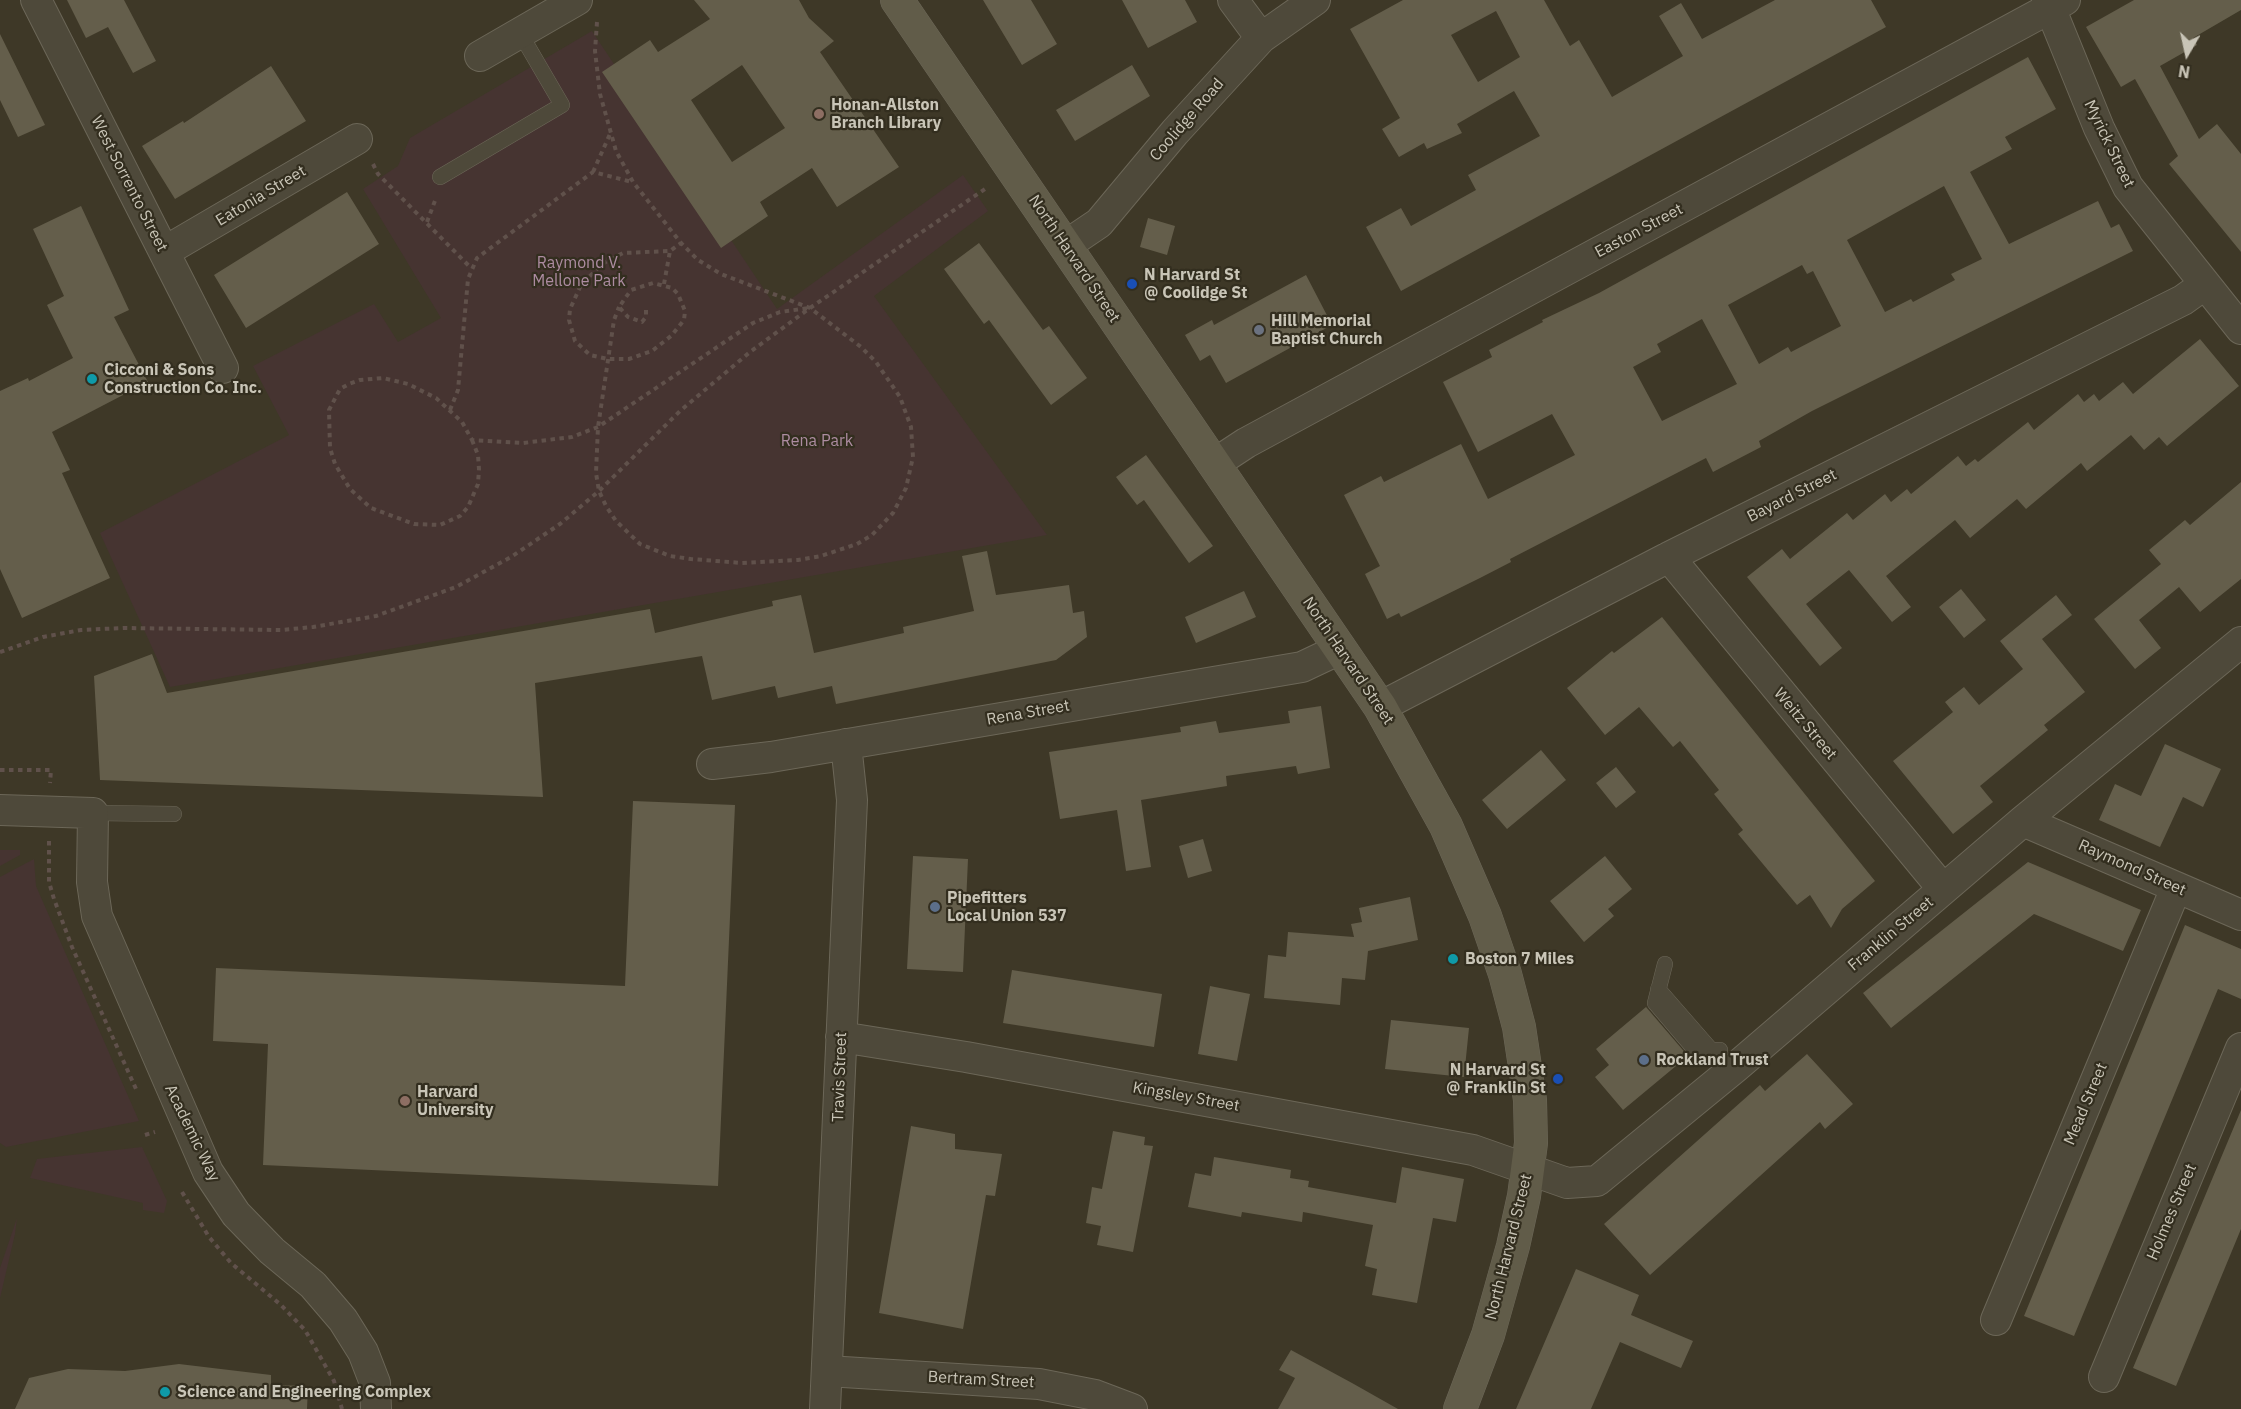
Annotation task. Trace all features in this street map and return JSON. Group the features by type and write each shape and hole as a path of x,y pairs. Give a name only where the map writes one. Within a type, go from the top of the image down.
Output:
{"main road":[{"name":"North Harvard Street","path":"897,0 1380,707 1417,770 1459,854 1505,974 1519,1027 1528,1077 1532,1123 1528,1170 1519,1219 1499,1298 1460,1409"}],"street":[{"name":"West Sorrento Street","path":"36,0 223,368"},
{"path":"1233,0 1261,38"},
{"name":"Coolidge Road","path":"1065,246 1107,215 1175,132 1261,38 1315,0"},
{"name":"Myrick Street","path":"2054,3 2098,128 2128,187 2241,329"},
{"name":"Easton Street","path":"1214,464 1246,443 2054,3"},
{"path":"480,56 520,33 587,10"},
{"name":"Eatonia Street","path":"164,252 357,139"},
{"name":"Bayard Street","path":"1380,707 1669,557 2183,300 2204,285"},
{"name":"Weitz Street","path":"1669,557 1943,889"},
{"name":"Franklin Street","path":"1528,1170 1567,1183 1597,1181 1607,1175 2023,820 2241,642"},
{"name":"Rena Street","path":"712,764 846,744 1302,667 1340,649"},
{"name":"Travis Street","path":"825,1409 852,800 846,744"},
{"path":"0,810 93,813"},
{"name":"Academic Way","path":"93,813 92,882 97,916 208,1172 236,1215 272,1251 313,1285 343,1320 363,1352 375,1383 375,1409"},
{"name":"Raymond Street","path":"2023,820 2241,915"},
{"name":"Mead Street","path":"1996,1320 2176,888"},
{"name":"Kingsley Street","path":"842,1037 943,1053 1473,1150 1528,1170"},
{"name":"Holmes Street","path":"2104,1377 2241,1048"},
{"name":"Bertram Street","path":"827,1371 1048,1385 1095,1395 1132,1409"}],"lane":[{"path":"440,177 562,105 520,33"},
{"path":"93,813 174,814"},
{"path":"1665,964 1655,1003 1695,1050 1716,1050"}],"path":[{"path":"587,10 597,71 616,151 633,182 681,243 699,260 721,274 810,308 876,362 900,397 911,426 914,457 906,488 893,513 872,535 842,550 798,560 742,563 680,557 655,551 628,535 616,521 599,491 596,473 598,427 608,359 619,307 631,290 643,284 664,284 678,294 683,302 684,320 678,329 652,351 629,358 608,359 590,355 580,348 571,332 570,309 581,285 602,264 623,254 642,250 670,251 681,243"},
{"path":"450,410 458,390 466,292 471,268 486,248 593,171 610,133"},
{"path":"357,139 378,174 471,268"},
{"path":"0,652 43,637 81,630 123,628 281,630 313,627 376,616 430,598 480,575 537,541 599,491 702,392 810,308 1013,170"},
{"path":"593,171 633,182"},
{"path":"664,284 670,251"},
{"path":"619,307 627,317 642,322 646,317 646,310"},
{"path":"472,440 537,442 572,437 598,427 753,323 780,312 810,308"},
{"path":"360,380 396,380 423,391 450,410 462,422 472,440 478,455 479,469 474,497 460,516 440,525 414,524 371,508 342,478 330,448 329,410 340,389 360,380"},
{"path":"0,770 51,770"},
{"path":"145,1135 155,1132"}],"green space":[{"path":"592,31 777,309 963,175 988,211 874,296 1047,535 170,687 100,533 289,435 253,366 374,304 398,342 441,318 363,189 398,166 410,138"},
{"path":"0,850 20,850 20,855 0,866"},
{"path":"34,859 36,886 139,1121 6,1147 0,1143 0,877"},
{"path":"142,1147 167,1201 164,1213 143,1210 143,1203 30,1178 37,1159"},
{"path":"17,1218 15,1234 0,1298 0,1268"}],"building":[{"path":"67,0 124,0 156,61 133,73 108,27 86,38"},
{"name":"Honan-Allston Branch Library","path":"694,0 799,0 809,18 834,41 820,52 899,167 837,207 812,168 760,202 768,216 721,248 602,72 650,40 658,52 710,19","holes":["742,65 785,128 732,162 691,100"]},
{"path":"983,0 1031,0 1057,44 1022,65"},
{"path":"1122,0 1185,0 1197,22 1148,48"},
{"path":"1403,0 1544,0 1570,46 1579,40 1612,97 1683,56 1659,16 1681,3 1702,39 1775,0 1871,0 1886,27 1401,291 1366,227 1401,208 1411,226 1476,190 1468,175 1540,136 1514,91 1457,124 1462,133 1427,149 1424,143 1399,157 1382,129 1400,118 1350,29","holes":["1496,11 1520,57 1478,82 1451,35"]},
{"path":"2134,0 2241,0 2241,10 2193,38 2197,45 2160,66 2199,139 2217,124 2241,154 2241,252 2169,164 2178,156 2135,79 2121,87 2086,27"},
{"path":"0,34 45,125 18,137 0,100"},
{"path":"2028,57 2056,109 2005,137 2012,149 1970,172 2009,244 2098,201 2111,228 2119,224 2133,251 1812,411 1759,441 1761,447 1713,472 1706,458 1510,559 1511,562 1480,578 1401,617 1399,613 1387,619 1365,574 1380,566 1344,495 1381,476 1384,482 1461,444 1488,499 1575,455 1552,414 1478,452 1443,382 1492,357 1489,350 1543,322 1542,320 1599,293","holes":["1944,186 1982,259 1951,274 1955,280 1913,302 1911,299 1885,312 1847,240","1802,265 1807,274 1813,271 1841,326 1791,352 1788,347 1759,364 1728,305","1702,319 1737,384 1662,421 1633,367 1661,352 1657,344"]},
{"path":"1132,65 1150,96 1075,141 1056,110"},
{"path":"271,66 306,121 175,199 142,146 183,121 184,123"},
{"path":"347,192 379,244 246,328 214,275"},
{"path":"81,206 129,310 114,317 148,382 52,432 70,470 62,473 110,578 22,618 0,569 0,391 28,378 29,381 73,358 47,305 64,296 33,229"},
{"path":"1148,218 1175,226 1167,255 1140,247"},
{"path":"979,243 1043,330 1049,326 1087,378 1051,405 989,320 984,324 944,269"},
{"name":"Hill Memorial Baptist Church","path":"1306,275 1332,325 1226,383 1210,355 1200,361 1185,335 1212,320 1214,325"},
{"path":"2200,339 2239,386 2167,446 2159,437 2144,450 2131,435 2087,471 2081,463 2026,509 2017,499 1970,538 1955,520 1886,576 1911,607 1892,622 1849,570 1806,604 1842,648 1820,666 1747,577 1782,549 1790,559 1847,513 1853,520 1885,494 1891,502 1907,489 1911,494 1958,456 1966,466 1975,459 1978,462 2028,422 2034,430 2078,394 2084,402 2094,394 2099,401 2123,382 2133,394"},
{"path":"1146,455 1213,546 1189,563 1144,500 1137,505 1116,477"},
{"path":"2241,482 2241,579 2200,612 2179,587 2139,620 2161,648 2135,669 2094,619 2161,564 2149,550 2185,520 2190,525"},
{"path":"987,551 996,595 1069,585 1073,613 1084,611 1087,637 1056,660 836,704 832,686 778,698 775,686 712,700 702,656 535,683 543,797 100,780 94,676 152,654 167,693 650,609 655,633 773,606 772,601 801,595 814,653 904,633 903,627 974,611 962,556"},
{"path":"1961,589 1986,620 1964,638 1939,607"},
{"path":"1244,591 1256,617 1196,643 1185,617"},
{"path":"2056,595 2072,615 2042,639 2085,692 2044,725 2048,730 1980,786 1993,802 1953,834 1893,761 1953,712 1945,702 1964,687 1979,705 2023,669 2000,641"},
{"path":"1662,617 1875,881 1842,909 1831,928 1810,895 1797,905 1738,834 1743,830 1714,794 1719,790 1680,741 1673,747 1639,707 1605,735 1567,688 1612,651 1614,653"},
{"path":"1321,706 1330,768 1298,774 1296,766 1226,776 1227,786 1141,800 1151,867 1126,871 1117,810 1060,819 1049,752 1181,732 1180,727 1216,721 1219,733 1290,723 1288,711"},
{"path":"2165,744 2221,769 2203,807 2183,797 2160,847 2099,820 2115,784 2141,796"},
{"path":"1541,750 1566,780 1507,829 1482,800"},
{"path":"1616,767 1636,792 1616,808 1596,783"},
{"path":"633,801 735,805 718,1186 263,1165 268,1044 213,1041 216,968 625,986"},
{"path":"1203,839 1212,871 1188,878 1179,846"},
{"path":"913,856 968,859 963,972 907,969"},
{"path":"1605,856 1632,889 1608,909 1614,916 1584,942 1550,901"},
{"path":"2028,862 2141,910 2123,951 2034,914 1891,1028 1863,993"},
{"path":"1410,897 1418,940 1368,951 1365,980 1342,978 1340,1005 1264,998 1268,955 1286,957 1288,932 1354,937 1351,924 1362,922 1359,908"},
{"path":"2185,925 2241,949 2241,999 2218,989 2074,1336 2024,1316"},
{"path":"1012,970 1162,994 1154,1047 1003,1023"},
{"path":"1210,986 1250,994 1237,1061 1198,1054"},
{"name":"Rockland Trust","path":"1646,1007 1688,1056 1623,1110 1595,1077 1609,1065 1596,1049"},
{"path":"1391,1020 1469,1028 1464,1077 1385,1069"},
{"path":"1807,1054 1853,1104 1825,1129 1820,1122 1650,1275 1604,1224 1760,1085 1765,1091"},
{"path":"2241,1110 2241,1229 2176,1386 2133,1368"},
{"path":"911,1126 955,1134 955,1149 1002,1154 995,1196 986,1195 963,1329 879,1313"},
{"path":"1113,1131 1145,1137 1144,1145 1153,1146 1133,1252 1097,1245 1101,1226 1086,1223 1092,1187 1102,1189"},
{"path":"1214,1157 1291,1170 1290,1178 1309,1181 1308,1187 1396,1203 1402,1167 1464,1179 1456,1222 1433,1218 1417,1303 1372,1295 1377,1269 1365,1266 1373,1225 1303,1212 1302,1222 1242,1212 1241,1217 1188,1207 1195,1173 1211,1176"},
{"path":"1576,1269 1639,1295 1631,1315 1693,1341 1681,1368 1620,1342 1591,1409 1516,1409"},
{"path":"1291,1350 1398,1409 1278,1409 1295,1378 1279,1370"},
{"name":"Science and Engineering Complex","path":"179,1364 271,1375 271,1385 308,1386 307,1409 15,1409 29,1378 68,1369 125,1371"}],"place":[{"name":"Honan-Allston Branch Library","path":"819,114"},
{"name":"N Harvard St @ Coolidge St","path":"1132,284"},
{"name":"Hill Memorial Baptist Church","path":"1259,330"},
{"name":"Cicconi & Sons Construction Co. Inc.","path":"92,379"},
{"name":"Pipefitters Local Union 537","path":"935,907"},
{"name":"Boston 7 Miles","path":"1453,959"},
{"name":"Rockland Trust","path":"1644,1060"},
{"name":"N Harvard St @ Franklin St","path":"1558,1079"},
{"name":"Harvard University","path":"405,1101"},
{"name":"Science and Engineering Complex","path":"165,1392"}],"park label":[{"name":"Raymond V. Mellone Park","path":"579,272"},
{"name":"Rena Park","path":"817,441"}]}
